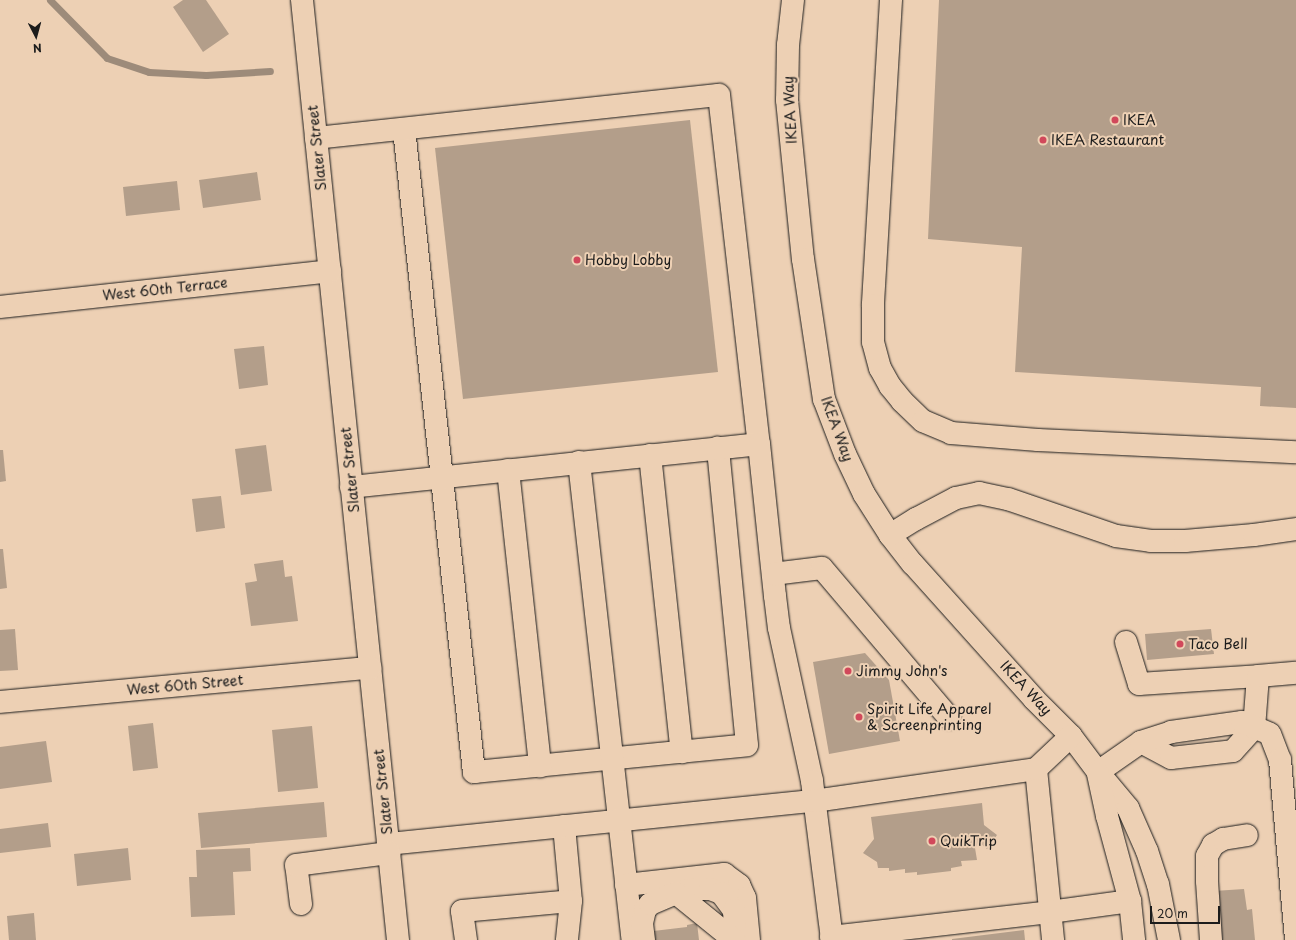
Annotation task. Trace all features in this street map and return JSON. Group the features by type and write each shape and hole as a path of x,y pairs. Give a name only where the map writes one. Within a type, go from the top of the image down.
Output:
{"street":[{"name":"Slater Street","path":"302,0 398,940"},
{"name":"IKEA Way","path":"794,0 788,45 787,100 803,259 824,400 845,454 864,494 890,535 913,564 1034,699 1071,736 1128,808 1147,850 1158,884 1169,940"},
{"path":"891,0 873,305 873,342 880,368 890,386 902,401 923,422 951,432 1038,440 1296,452"},
{"path":"316,138 718,95 779,628 812,781 832,938 1130,901"},
{"path":"404,129 474,772 611,760 747,745 718,447"},
{"name":"West 60th Terrace","path":"0,307 330,271"},
{"path":"352,487 718,447 759,444"},
{"path":"650,455 682,752"},
{"path":"579,462 611,760 620,822 633,940"},
{"path":"508,470 540,766"},
{"path":"890,535 916,519 956,498 978,493 1008,499 1116,536 1151,541 1185,541 1254,536 1296,529"},
{"path":"773,574 822,568 949,718"},
{"path":"1126,642 1139,684 1296,673"},
{"name":"West 60th Street","path":"0,702 370,668"},
{"path":"1098,772 1141,742 1170,758 1233,751 1254,728 1258,676"},
{"path":"1254,728 1270,734 1280,760 1288,763 1296,940"},
{"path":"301,904 296,865 389,849 564,826 620,822 814,801 1036,769 1071,736"},
{"path":"1036,769 1053,940"},
{"name":"IKEA Way","path":"1098,772 1106,816 1130,901 1134,940"},
{"path":"564,826 571,901 567,940"},
{"path":"1211,940 1206,870 1207,856 1213,845 1223,839 1247,835"},
{"path":"626,885 724,874 739,885 745,898 749,940"},
{"path":"644,940 642,923 645,910 650,904 676,893 734,940"},
{"path":"466,940 462,911 571,901"}],"building":[{"path":"183,0 206,0 229,34 203,52 173,7"},
{"name":"IKEA","path":"939,0 1296,0 1296,408 1260,406 1261,387 1015,372 1022,247 928,239"},
{"name":"Hobby Lobby","path":"690,120 718,372 463,399 435,148"},
{"path":"257,172 261,200 203,208 199,180"},
{"path":"177,181 180,210 126,216 123,187"},
{"path":"264,346 268,385 239,389 234,349"},
{"path":"266,445 272,491 241,495 235,449"},
{"path":"0,450 3,450 6,481 0,482"},
{"path":"221,496 225,528 196,532 192,499"},
{"path":"0,549 3,549 7,588 0,589"},
{"path":"283,560 285,577 292,576 298,621 251,626 245,583 257,581 254,564"},
{"path":"15,629 18,670 0,671 0,630"},
{"name":"Taco Bell","path":"1211,629 1214,654 1147,660 1145,634"},
{"name":"Spirit Life Apparel & Screenprinting","path":"865,653 889,680 900,741 829,754 813,662"},
{"path":"153,723 158,768 133,771 128,726"},
{"path":"312,726 318,788 278,792 272,730"},
{"path":"46,741 52,782 0,789 0,747"},
{"path":"324,802 327,837 201,848 198,813"},
{"name":"QuikTrip","path":"982,803 984,825 997,835 987,849 979,842 975,848 977,860 961,861 962,866 951,868 951,871 917,875 917,872 905,873 905,869 889,871 889,868 878,868 877,862 863,853 874,839 871,817"},
{"path":"48,823 51,847 0,853 0,829"},
{"path":"128,848 131,880 77,886 74,854"},
{"path":"250,848 251,871 233,872 235,915 191,917 189,877 197,877 196,850"},
{"path":"1244,889 1247,910 1252,909 1255,940 1218,940 1214,891"},
{"path":"34,913 36,940 9,940 7,916"},
{"path":"697,923 699,940 646,940 645,932 687,927 687,925"},
{"path":"1024,930 1025,940 952,940 952,939"}],"waterway":[{"path":"50,0 107,58 149,72 206,75 270,71"}],"place":[{"name":"IKEA","path":"1115,120"},
{"name":"IKEA Restaurant","path":"1043,140"},
{"name":"Hobby Lobby","path":"577,260"},
{"name":"Taco Bell","path":"1180,644"},
{"name":"Jimmy John's","path":"848,671"},
{"name":"Spirit Life Apparel & Screenprinting","path":"859,717"},
{"name":"QuikTrip","path":"932,841"}]}
